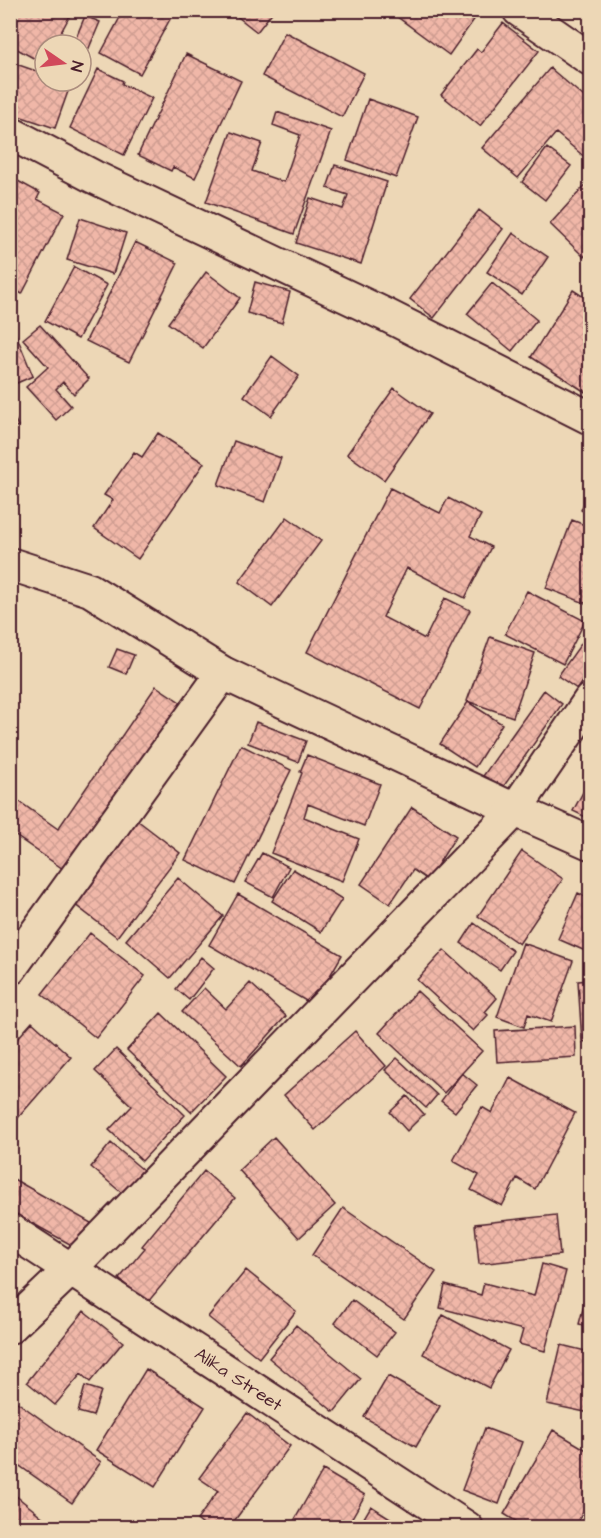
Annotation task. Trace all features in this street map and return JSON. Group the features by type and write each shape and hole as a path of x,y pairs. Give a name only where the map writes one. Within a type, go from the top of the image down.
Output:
{"street":[{"path":"519,10 591,59"},
{"path":"10,133 94,177 386,315 591,418"},
{"path":"10,564 90,590 223,674 591,843"},
{"path":"10,969 223,674"},
{"path":"10,1327 72,1269 515,810 591,700"},
{"name":"Alika Street","path":"10,1230 467,1527"}],"building":[{"path":"10,10 73,10 61,33 33,33 33,58 10,45"},
{"path":"124,10 175,10 140,74 101,53"},
{"path":"229,10 274,10 257,32"},
{"path":"394,10 472,10 478,14 449,55 392,13"},
{"path":"85,16 100,22 93,39 93,33 78,33"},
{"path":"503,23 539,51 480,126 441,95 477,49 481,52"},
{"path":"285,32 364,73 342,117 262,76"},
{"path":"186,54 241,81 195,178 173,167 171,171 138,155"},
{"path":"10,62 33,70 33,93 67,93 55,128 10,113"},
{"path":"550,68 590,102 590,155 587,159 556,133 518,178 482,148"},
{"path":"98,69 123,81 122,84 152,98 124,155 70,128 87,93 93,93 93,80"},
{"path":"368,99 418,117 396,178 347,160"},
{"path":"277,112 331,131 294,234 206,202 231,132 262,143 252,171 284,182 300,135 273,125"},
{"path":"547,148 571,166 545,200 522,182"},
{"path":"335,165 387,182 361,264 296,243 310,198 343,209 348,195 327,188"},
{"path":"16,180 40,193 37,199 64,213 22,294 10,287 10,185 13,186"},
{"path":"590,180 590,250 584,257 550,224"},
{"path":"479,210 503,229 434,318 410,299"},
{"path":"80,218 126,233 113,274 67,260"},
{"path":"513,233 548,257 522,295 487,272"},
{"path":"135,242 178,263 129,362 86,341"},
{"path":"74,267 107,285 78,339 45,321"},
{"path":"206,272 240,298 203,348 168,323"},
{"path":"255,282 290,292 282,323 247,313"},
{"path":"492,283 537,320 512,351 467,314"},
{"path":"573,290 590,301 588,343 590,344 590,395 531,357"},
{"path":"40,325 89,379 74,394 63,382 56,389 71,406 56,420 26,387 48,367 23,339"},
{"path":"13,327 33,376 10,386 10,328"},
{"path":"272,356 299,376 271,416 244,396"},
{"path":"394,388 430,414 384,480 347,454"},
{"path":"10,410 18,426 10,430"},
{"path":"158,433 204,463 138,559 94,528 113,500 104,495 134,452 142,457"},
{"path":"234,441 281,458 265,502 218,485"},
{"path":"390,488 440,513 448,498 481,515 470,536 491,547 465,598 407,568 383,617 425,639 445,598 470,610 420,709 307,652"},
{"path":"590,490 590,515 581,510"},
{"path":"287,517 321,541 272,607 239,582"},
{"path":"572,520 590,527 590,605 546,588"},
{"path":"527,591 585,621 563,664 505,634"},
{"path":"590,631 590,669 577,689 558,676"},
{"path":"490,637 535,653 513,717 467,701"},
{"path":"117,649 134,655 126,674 109,667"},
{"path":"156,686 183,704 66,871 10,832 10,795 58,829"},
{"path":"544,690 562,704 501,790 483,776"},
{"path":"468,702 502,724 475,767 440,744"},
{"path":"256,722 306,741 298,762 248,743"},
{"path":"241,745 291,770 235,884 185,860"},
{"path":"307,755 380,784 364,826 308,804 304,817 359,839 342,881 271,853"},
{"path":"590,779 590,819 573,811"},
{"path":"412,807 456,836 428,880 413,870 390,904 361,884"},
{"path":"137,820 180,853 117,937 74,904"},
{"path":"522,851 563,879 519,944 478,916"},
{"path":"262,853 289,867 273,897 245,882"},
{"path":"293,869 342,899 321,932 272,901"},
{"path":"178,878 223,916 170,978 126,940"},
{"path":"578,893 590,899 590,953 558,939"},
{"path":"238,894 342,955 313,1005 209,945"},
{"path":"474,923 513,951 500,970 461,943"},
{"path":"90,933 145,976 96,1038 42,994"},
{"path":"523,943 573,961 551,1022 528,1014 524,1027 497,1017"},
{"path":"444,950 497,998 485,1012 488,1015 473,1031 417,980"},
{"path":"201,957 214,968 189,1000 176,989"},
{"path":"590,980 590,1041 582,1042 578,981"},
{"path":"250,983 286,1016 241,1066 182,1012 204,988 226,1009"},
{"path":"417,991 482,1051 444,1093 379,1033"},
{"path":"161,1013 226,1076 191,1112 127,1050"},
{"path":"32,1022 71,1057 10,1127 10,1047"},
{"path":"575,1026 576,1057 497,1062 495,1031"},
{"path":"355,1031 386,1066 315,1130 284,1095"},
{"path":"116,1049 185,1115 142,1161 109,1130 132,1106 95,1071"},
{"path":"397,1058 437,1095 426,1108 385,1070"},
{"path":"462,1073 477,1085 455,1112 441,1101"},
{"path":"510,1078 575,1113 535,1189 517,1178 502,1206 471,1190 479,1175 453,1161 482,1107 492,1113"},
{"path":"407,1096 424,1114 407,1131 390,1112"},
{"path":"274,1137 335,1205 299,1238 239,1170"},
{"path":"111,1143 143,1170 123,1194 91,1167"},
{"path":"204,1171 235,1198 147,1303 119,1279 145,1248 142,1246"},
{"path":"10,1177 91,1223 77,1248 10,1211"},
{"path":"343,1208 436,1272 404,1319 312,1255"},
{"path":"556,1215 560,1255 479,1264 475,1224"},
{"path":"542,1264 566,1271 545,1351 519,1344 523,1330 440,1308 445,1285 481,1295 484,1283 534,1296"},
{"path":"246,1270 296,1311 259,1358 208,1317"},
{"path":"590,1282 590,1327 579,1324"},
{"path":"352,1300 395,1332 377,1355 335,1323"},
{"path":"84,1311 123,1342 90,1382 81,1374 55,1405 27,1382"},
{"path":"443,1315 509,1350 489,1388 423,1354"},
{"path":"296,1325 361,1379 334,1412 269,1358"},
{"path":"561,1345 590,1352 590,1413 547,1404"},
{"path":"146,1369 205,1407 155,1487 96,1450"},
{"path":"388,1376 440,1406 416,1447 364,1417"},
{"path":"85,1386 101,1391 93,1416 78,1412"},
{"path":"10,1397 101,1462 72,1503 10,1459"},
{"path":"247,1413 290,1446 229,1528 207,1528 197,1520 218,1491 199,1478"},
{"path":"485,1428 522,1442 499,1504 462,1490"},
{"path":"553,1430 590,1452 590,1500 574,1528 527,1528 504,1514"},
{"path":"323,1470 365,1495 346,1528 290,1528"},
{"path":"10,1491 56,1528 10,1528"},
{"path":"371,1506 406,1528 358,1528"}]}
